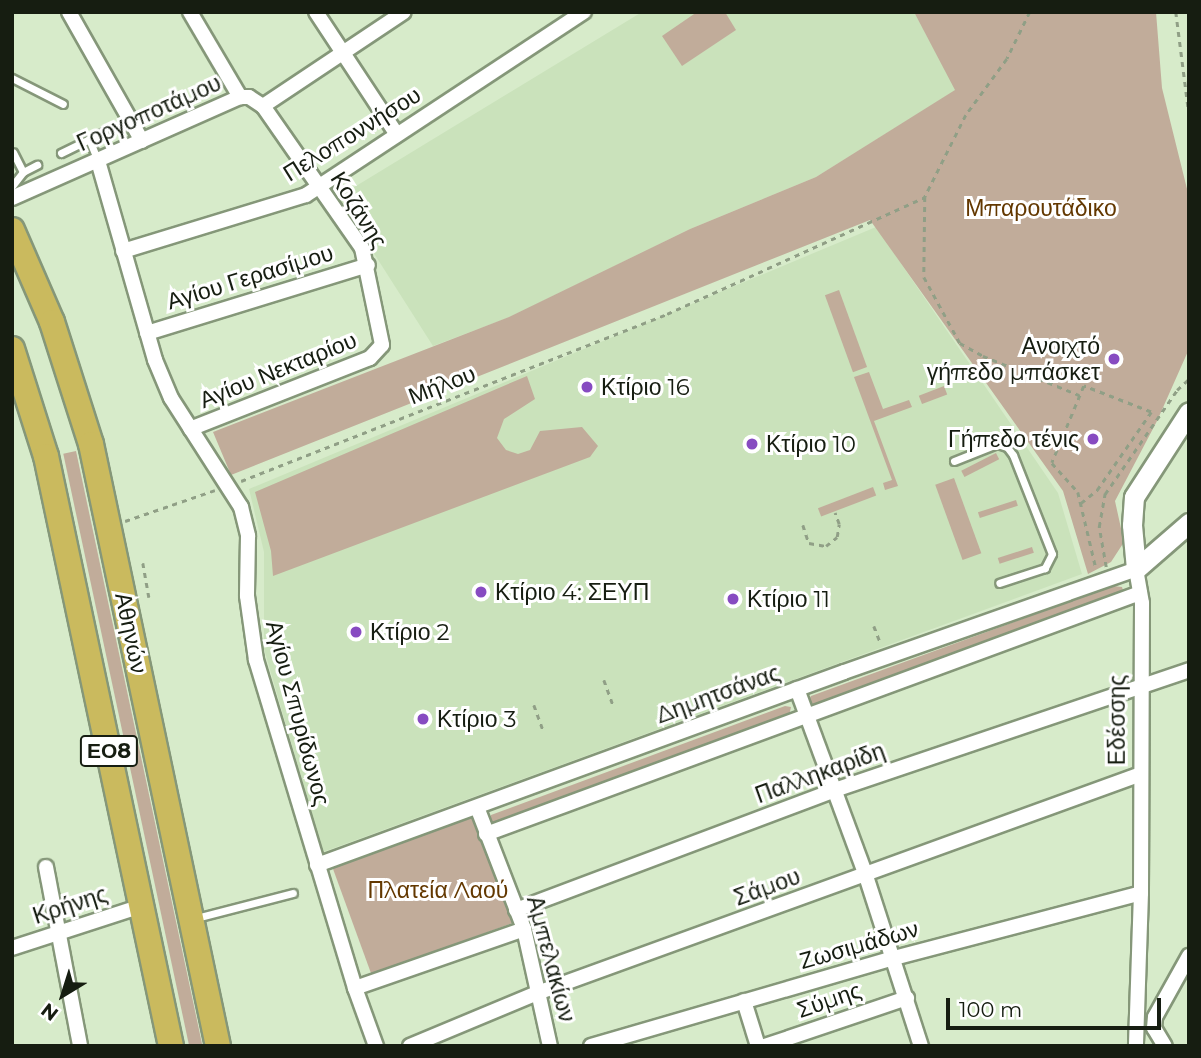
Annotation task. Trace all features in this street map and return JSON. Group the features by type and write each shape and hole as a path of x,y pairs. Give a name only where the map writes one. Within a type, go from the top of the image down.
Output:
{"highway":[{"name":"Αθηνών","path":"12,230 52,322 74,382 109,526 218,1046"},
{"name":"Αθηνών","path":"12,349 20,394 46,456 171,1046"}],"street":[{"path":"69,12 142,141"},
{"path":"190,12 240,97"},
{"path":"316,12 397,135"},
{"path":"263,107 404,12"},
{"name":"Πελοποννήσου","path":"123,251 290,200 319,186 584,12"},
{"name":"Γοργοποτάμου","path":"12,198 240,97 249,97 263,107"},
{"name":"Κοζάνης","path":"263,107 362,248 383,340 380,350"},
{"name":"Αγίου Σπυρίδωνος","path":"97,161 147,334 171,398 241,508 248,536 247,596 256,660 317,866 376,1046"},
{"name":"Αγίου Γερασίμου","path":"147,334 368,265"},
{"name":"Αγίου Νεκταρίου","path":"190,429 370,358 380,350"},
{"name":"Εδέσσης","path":"1136,1046 1141,893 1142,688 1140,593 1132,525 1134,498 1189,412"},
{"path":"1136,569 1189,523"},
{"name":"Δημητσάνας","path":"317,866 797,689 1136,569"},
{"path":"486,834 1140,593"},
{"name":"Παλληκαρίδη","path":"516,910 835,790 1189,670"},
{"path":"797,689 866,876 921,1046"},
{"name":"Σάμου","path":"410,1046 540,992 866,876 1141,774"},
{"name":"Αμπελακίων","path":"477,807 524,929 550,1046"},
{"path":"46,867 80,1046"},
{"name":"Ζωσιμάδων","path":"591,1046 634,1040 744,1001 894,958 1141,893"},
{"name":"Κρήνης","path":"12,948 141,906"},
{"path":"355,988 524,929"},
{"path":"1154,1028 1155,1017 1189,956"},
{"name":"Σύμης","path":"765,1046 907,998"},
{"path":"744,1001 758,1046"},
{"path":"1137,1020 1154,1028 1165,1046"}],"lane":[{"path":"12,78 64,104"},
{"path":"61,153 104,132"},
{"path":"89,139 97,161"},
{"path":"13,152 23,172"},
{"path":"12,187 23,172 37,166"},
{"path":"954,461 997,444 1007,447 1013,455 1052,554 1045,568 999,583"},
{"path":"192,919 293,893"}],"path":[{"path":"1030,12 1007,59 982,89 960,125 925,197 924,277 960,343 983,356 1079,395"},
{"path":"1176,12 1189,113"},
{"name":"Μήλου","path":"109,526 228,486 667,314 925,197"},
{"path":"1081,503 1097,490 1151,412 1084,386 1052,463 1078,492 1100,582"},
{"path":"803,525 809,543 826,546 837,537 839,524 835,513"},
{"path":"143,563 149,597"},
{"path":"874,626 886,657"},
{"path":"604,680 614,707"},
{"path":"534,705 544,732"}],"shaded area":[{"path":"642,12 914,12 956,90 816,177 690,229 510,317 433,346 338,197"},
{"path":"876,227 1058,493 1082,574 323,852 264,649 264,552 249,489"}],"green space":[{"path":"697,12 725,12 736,30 682,66 662,36"},
{"name":"Μπαρουτάδικο","path":"914,12 1156,12 1162,88 1189,197 1189,349 1157,421 1115,501 1124,542 1111,562 1088,574 1063,491 870,220 231,475 213,432 509,317 690,229 816,177 955,90"},
{"path":"839,290 867,367 853,372 825,295"},
{"path":"869,372 883,409 909,400 912,407 874,421 898,486 885,490 883,483 892,480 854,377"},
{"path":"527,376 535,399 504,419 497,438 506,450 518,454 530,450 540,431 582,427 598,446 590,457 273,576 271,551 255,492"},
{"path":"944,386 947,394 922,404 919,396"},
{"path":"76,451 202,1046 189,1046 63,454"},
{"path":"996,453 999,459 964,477 961,471"},
{"path":"954,478 981,553 963,560 935,485"},
{"path":"873,487 876,495 821,517 818,508"},
{"path":"1016,500 1018,506 980,518 978,512"},
{"path":"1032,547 1034,553 1000,564 998,558"},
{"path":"1113,586 1122,587 1124,594 815,707 810,706 808,701 811,696"},
{"path":"785,706 791,707 789,716 494,824 489,822 491,815"},
{"name":"Πλατεία Λαού","path":"473,815 512,923 371,974 332,866"}],"place":[{"name":"Ανοιχτό γήπεδο μπάσκετ","path":"1114,359"},
{"name":"Κτίριο 16","path":"587,387"},
{"name":"Γήπεδο τένις","path":"1093,439"},
{"name":"Κτίριο 10","path":"752,444"},
{"name":"Κτίριο 4: ΣΕΥΠ","path":"481,592"},
{"name":"Κτίριο 11","path":"733,599"},
{"name":"Κτίριο 2","path":"356,632"},
{"name":"Κτίριο 3","path":"423,719"}]}
